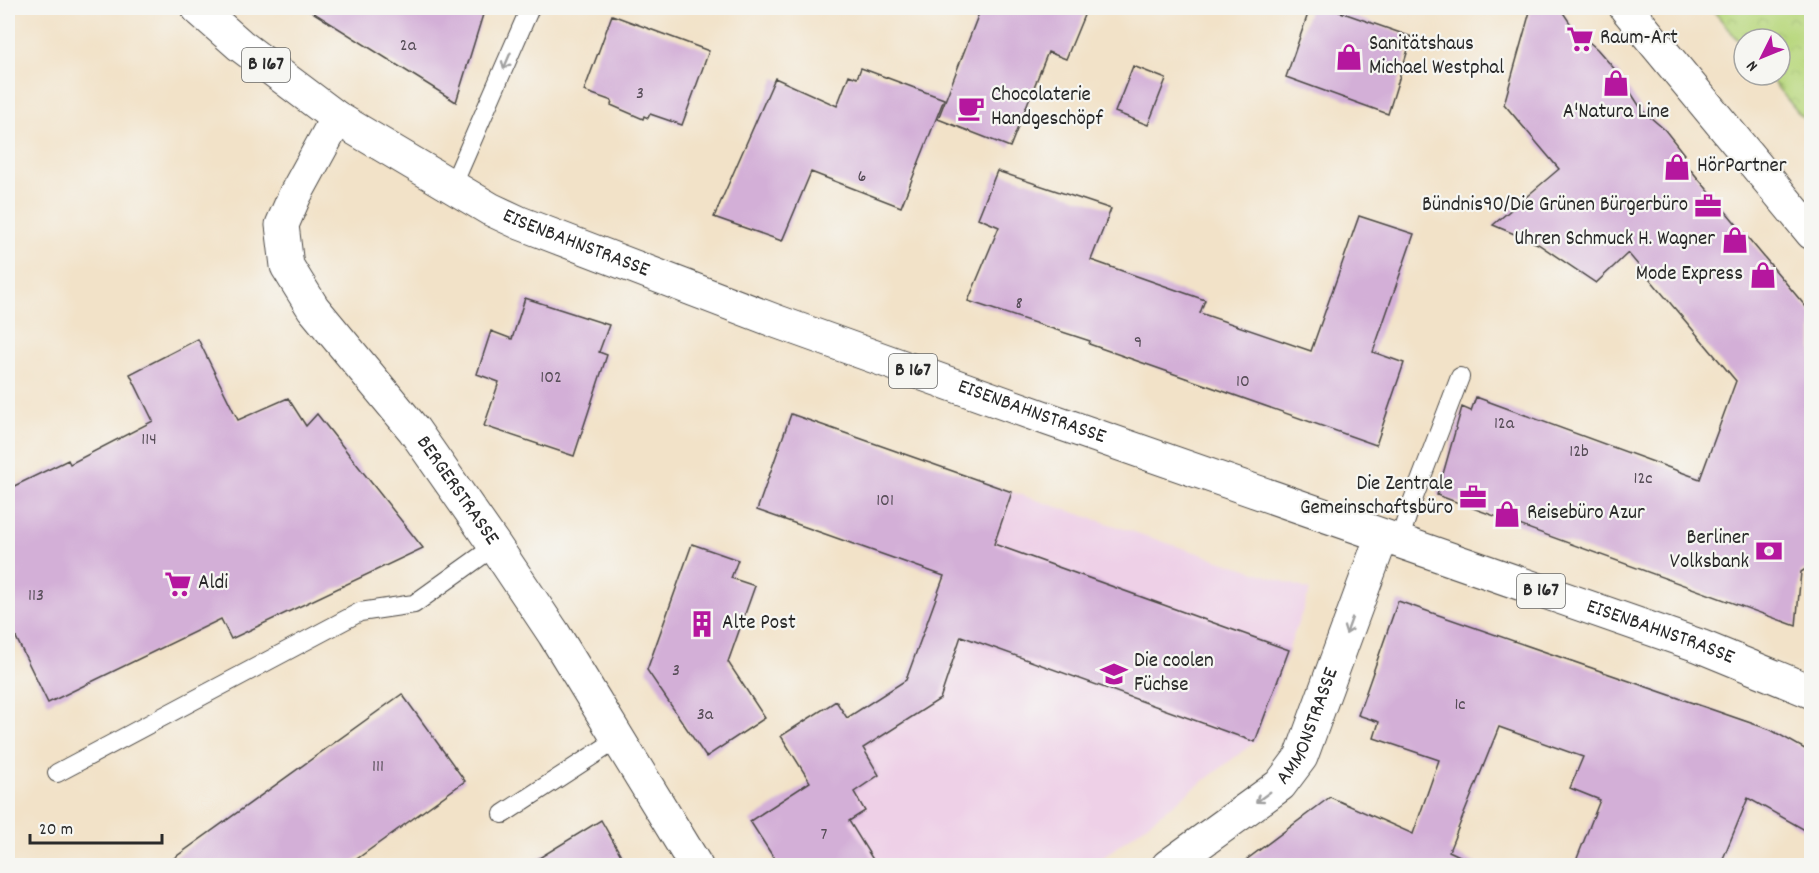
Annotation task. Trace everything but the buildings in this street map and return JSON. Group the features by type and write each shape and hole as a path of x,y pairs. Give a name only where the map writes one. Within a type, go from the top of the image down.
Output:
{"main road":[{"name":"EISENBAHNSTRASSE","path":"198,8 240,45 337,118 490,209 520,223 778,322 1701,646 1812,692"},
{"path":"1626,8 1812,233"},
{"name":"BERGERSTRASSE","path":"337,118 295,195 282,225 287,266 312,308 414,430 495,546 554,634 696,866"},
{"name":"AMMONSTRASSE","path":"1168,866 1280,785 1301,757 1391,539"}],"lane":[{"path":"452,187 530,8"},
{"path":"1391,539 1411,505 1460,377"},
{"path":"57,773 360,612 414,604 495,546"},
{"path":"503,814 618,739"}],"shaded area":[{"name":"Die coolen Füchse","path":"1012,492 1310,590 1255,742 1093,865 778,865 750,821 940,699"}],"green space":[{"path":"1711,8 1811,8 1811,128 1777,87 1792,87 1792,27 1732,27 1732,33"}],"place":[{"name":"Raum-Art","path":"1580,39"},
{"name":"Sanitätshaus Michael Westphal","path":"1349,57"},
{"name":"A'Natura Line","path":"1616,83"},
{"name":"Chocolaterie Handgeschöpf","path":"971,108"},
{"name":"HörPartner","path":"1677,167"},
{"name":"Bündnis90/Die Grünen Bürgerbüro","path":"1708,206"},
{"name":"Uhren Schmuck H. Wagner","path":"1735,240"},
{"name":"Mode Express","path":"1763,275"},
{"name":"Die Zentrale Gemeinschaftsbüro","path":"1473,497"},
{"name":"Reisebüro Azur","path":"1507,514"},
{"name":"Berliner Volksbank","path":"1769,551"},
{"name":"Aldi","path":"178,584"},
{"name":"Alte Post","path":"702,624"},
{"name":"Die coolen Füchse","path":"1114,674"}]}
